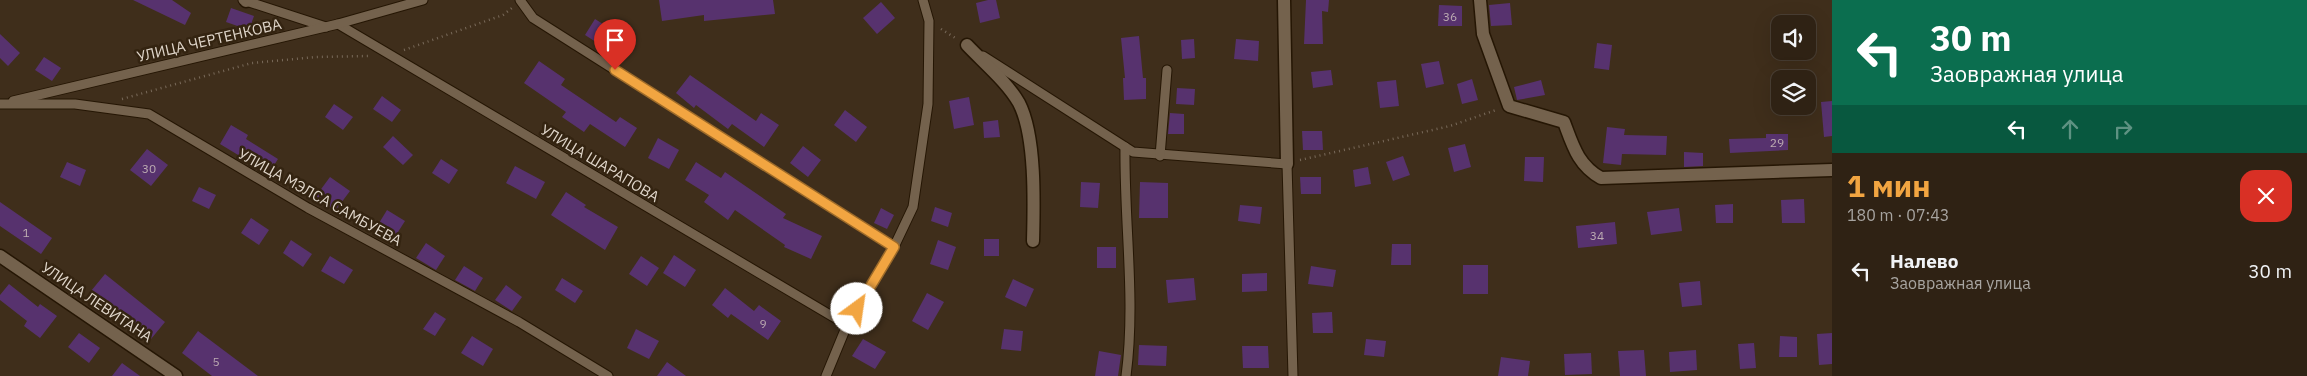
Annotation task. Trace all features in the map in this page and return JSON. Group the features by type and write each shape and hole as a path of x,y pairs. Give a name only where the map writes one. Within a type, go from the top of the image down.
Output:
{"street":[{"path":"1284,0 1287,164"},
{"path":"1480,0 1483,34 1509,106 1564,122 1574,150 1587,170 1601,178 1832,170"},
{"path":"967,46 1019,103 1027,133 1033,177 1032,241"},
{"name":"УЛИЦА ЛЕВИТАНА","path":"0,256 176,376"}],"lane":[{"path":"246,0 326,27"},
{"name":"УЛИЦА ЧЕРТЕНКОВА","path":"0,104 326,27 423,0"},
{"path":"826,376 847,325 894,247 913,207 928,104 929,21 924,0"},
{"path":"520,1 534,18 894,247"},
{"name":"УЛИЦА ШАРАПОВА","path":"338,24 847,325"},
{"path":"967,46 1133,152 1160,156 1287,164 1293,376"},
{"path":"1160,156 1167,70"},
{"name":"УЛИЦА МЭЛСА САМБУЕВА","path":"0,104 75,104 149,114 308,208 519,322 608,376"},
{"path":"1125,147 1125,194 1130,272 1126,376"}],"path":[{"path":"94,106 252,64 316,57 389,54 428,43 503,15 520,1"},
{"path":"929,21 967,46"},
{"path":"1287,164 1450,126 1509,106"}],"building":[{"path":"133,0 172,0 191,13 185,25"},
{"path":"659,0 773,0 775,14 704,21 704,15 662,21"},
{"path":"996,0 1000,18 980,23 976,3"},
{"path":"1306,0 1329,0 1328,12 1322,11 1323,44 1304,44"},
{"path":"881,2 895,18 877,34 863,18"},
{"path":"1510,3 1512,25 1491,26 1489,5"},
{"path":"1439,5 1462,6 1462,26 1438,26"},
{"path":"231,8 254,16 249,30 226,22"},
{"path":"595,19 620,35 610,51 585,35"},
{"path":"0,34 20,53 8,66 0,58"},
{"path":"1139,36 1143,78 1146,78 1146,99 1124,100 1123,78 1125,78 1121,38"},
{"path":"1194,39 1195,58 1182,59 1181,40"},
{"path":"1236,39 1259,41 1258,61 1234,59"},
{"path":"1597,43 1612,45 1609,70 1594,68"},
{"path":"44,57 61,68 52,81 35,70"},
{"path":"539,61 565,79 561,85 616,122 620,117 637,128 625,147 590,124 584,132 562,117 566,112 524,83"},
{"path":"1439,61 1444,84 1426,88 1421,64"},
{"path":"1331,70 1333,85 1313,88 1311,72"},
{"path":"690,75 756,121 761,113 779,125 764,147 732,124 728,129 696,105 694,108 676,93"},
{"path":"1472,79 1478,100 1462,104 1457,84"},
{"path":"1396,80 1399,106 1380,108 1377,82"},
{"path":"1541,80 1545,95 1517,100 1514,87"},
{"path":"1177,88 1195,89 1194,105 1176,104"},
{"path":"382,96 401,110 392,122 373,109"},
{"path":"969,97 974,125 954,129 949,101"},
{"path":"1832,101 1832,136 1824,137 1821,102"},
{"path":"334,104 353,117 343,130 325,117"},
{"path":"845,110 867,127 856,142 834,125"},
{"path":"1170,113 1184,114 1184,134 1168,134"},
{"path":"998,120 1000,137 984,138 983,122"},
{"path":"231,125 248,135 246,139 278,159 267,176 253,164 220,144"},
{"path":"1607,127 1625,129 1624,135 1667,136 1666,155 1622,154 1621,165 1603,163"},
{"path":"1302,131 1322,131 1323,150 1303,150"},
{"path":"1766,134 1788,134 1788,150 1730,153 1729,139 1766,138"},
{"path":"393,136 413,155 403,165 383,147"},
{"path":"658,138 679,150 669,169 648,158"},
{"path":"1465,144 1471,167 1454,172 1448,148"},
{"path":"803,146 821,160 808,177 790,163"},
{"path":"147,149 168,165 151,186 130,170"},
{"path":"1684,152 1703,153 1703,166 1684,167"},
{"path":"1403,156 1410,175 1393,181 1386,162"},
{"path":"1525,157 1544,157 1543,182 1524,181"},
{"path":"441,159 458,170 449,184 432,173"},
{"path":"67,162 86,170 80,186 60,177"},
{"path":"696,162 721,178 725,172 786,214 783,218 822,236 811,259 784,247 785,245 735,210 728,220 704,202 709,195 685,180"},
{"path":"515,166 545,182 536,199 506,183"},
{"path":"1368,167 1371,184 1355,187 1353,170"},
{"path":"330,177 350,191 335,211 316,196"},
{"path":"1300,177 1321,177 1321,194 1301,194"},
{"path":"1081,182 1100,183 1098,208 1080,207"},
{"path":"1140,182 1168,183 1168,218 1139,218"},
{"path":"199,187 216,195 209,209 192,201"},
{"path":"566,192 586,205 584,207 618,227 605,250 551,215"},
{"path":"1804,199 1805,223 1782,223 1781,200"},
{"path":"0,202 52,238 41,254 0,226"},
{"path":"1733,204 1733,223 1716,223 1715,205"},
{"path":"1240,205 1262,207 1260,224 1238,221"},
{"path":"935,207 952,213 948,227 931,221"},
{"path":"881,208 894,215 887,229 874,223"},
{"path":"1679,208 1682,231 1651,235 1647,212"},
{"path":"387,210 405,221 391,243 373,233"},
{"path":"251,218 269,230 259,245 241,233"},
{"path":"1615,222 1617,244 1578,248 1576,226"},
{"path":"984,239 999,239 999,256 984,256"},
{"path":"291,240 312,254 303,267 283,253"},
{"path":"938,240 956,247 948,270 930,264"},
{"path":"426,243 445,256 436,270 416,258"},
{"path":"1392,244 1411,244 1411,265 1391,265"},
{"path":"1097,247 1116,247 1116,268 1097,268"},
{"path":"674,255 696,270 685,287 663,273"},
{"path":"330,256 353,270 344,284 321,271"},
{"path":"641,256 659,268 647,286 629,274"},
{"path":"1463,265 1488,265 1488,294 1463,294"},
{"path":"464,266 483,278 475,291 455,280"},
{"path":"1311,266 1336,270 1333,287 1308,284"},
{"path":"1267,273 1267,291 1242,292 1242,274"},
{"path":"105,274 165,322 151,339 91,291"},
{"path":"562,278 583,291 575,303 555,290"},
{"path":"1194,278 1196,300 1168,303 1166,280"},
{"path":"1013,279 1034,289 1026,307 1005,297"},
{"path":"1700,281 1702,305 1682,307 1679,283"},
{"path":"9,284 38,307 40,304 57,316 40,338 24,326 27,321 0,300 0,295"},
{"path":"506,285 522,297 512,311 495,300"},
{"path":"725,288 754,311 759,305 781,321 768,340 731,314 728,318 712,305"},
{"path":"927,293 944,302 928,330 912,321"},
{"path":"435,312 446,319 435,336 423,329"},
{"path":"1332,312 1333,333 1313,333 1312,313"},
{"path":"636,329 659,341 649,359 627,348"},
{"path":"1004,329 1023,331 1021,351 1001,349"},
{"path":"198,331 258,376 212,376 182,353"},
{"path":"79,333 100,348 89,363 68,347"},
{"path":"1832,333 1832,364 1819,365 1817,334"},
{"path":"472,336 493,349 483,366 461,353"},
{"path":"1780,336 1797,337 1797,357 1779,357"},
{"path":"863,339 886,352 875,369 852,356"},
{"path":"1366,339 1386,341 1384,357 1364,355"},
{"path":"1754,343 1756,368 1740,369 1738,344"},
{"path":"1139,345 1167,346 1166,366 1138,365"},
{"path":"1242,346 1268,346 1269,368 1243,368"},
{"path":"1644,350 1646,376 1620,376 1618,351"},
{"path":"1696,350 1697,370 1670,372 1669,352"},
{"path":"1099,351 1121,355 1118,376 1095,376"},
{"path":"1591,353 1592,374 1565,375 1564,354"},
{"path":"1501,357 1530,361 1528,376 1498,376"},
{"path":"667,362 686,376 657,376"},
{"path":"122,363 140,376 112,376"}],"route":[{"path":"615,70 894,247 857,309"}]}
